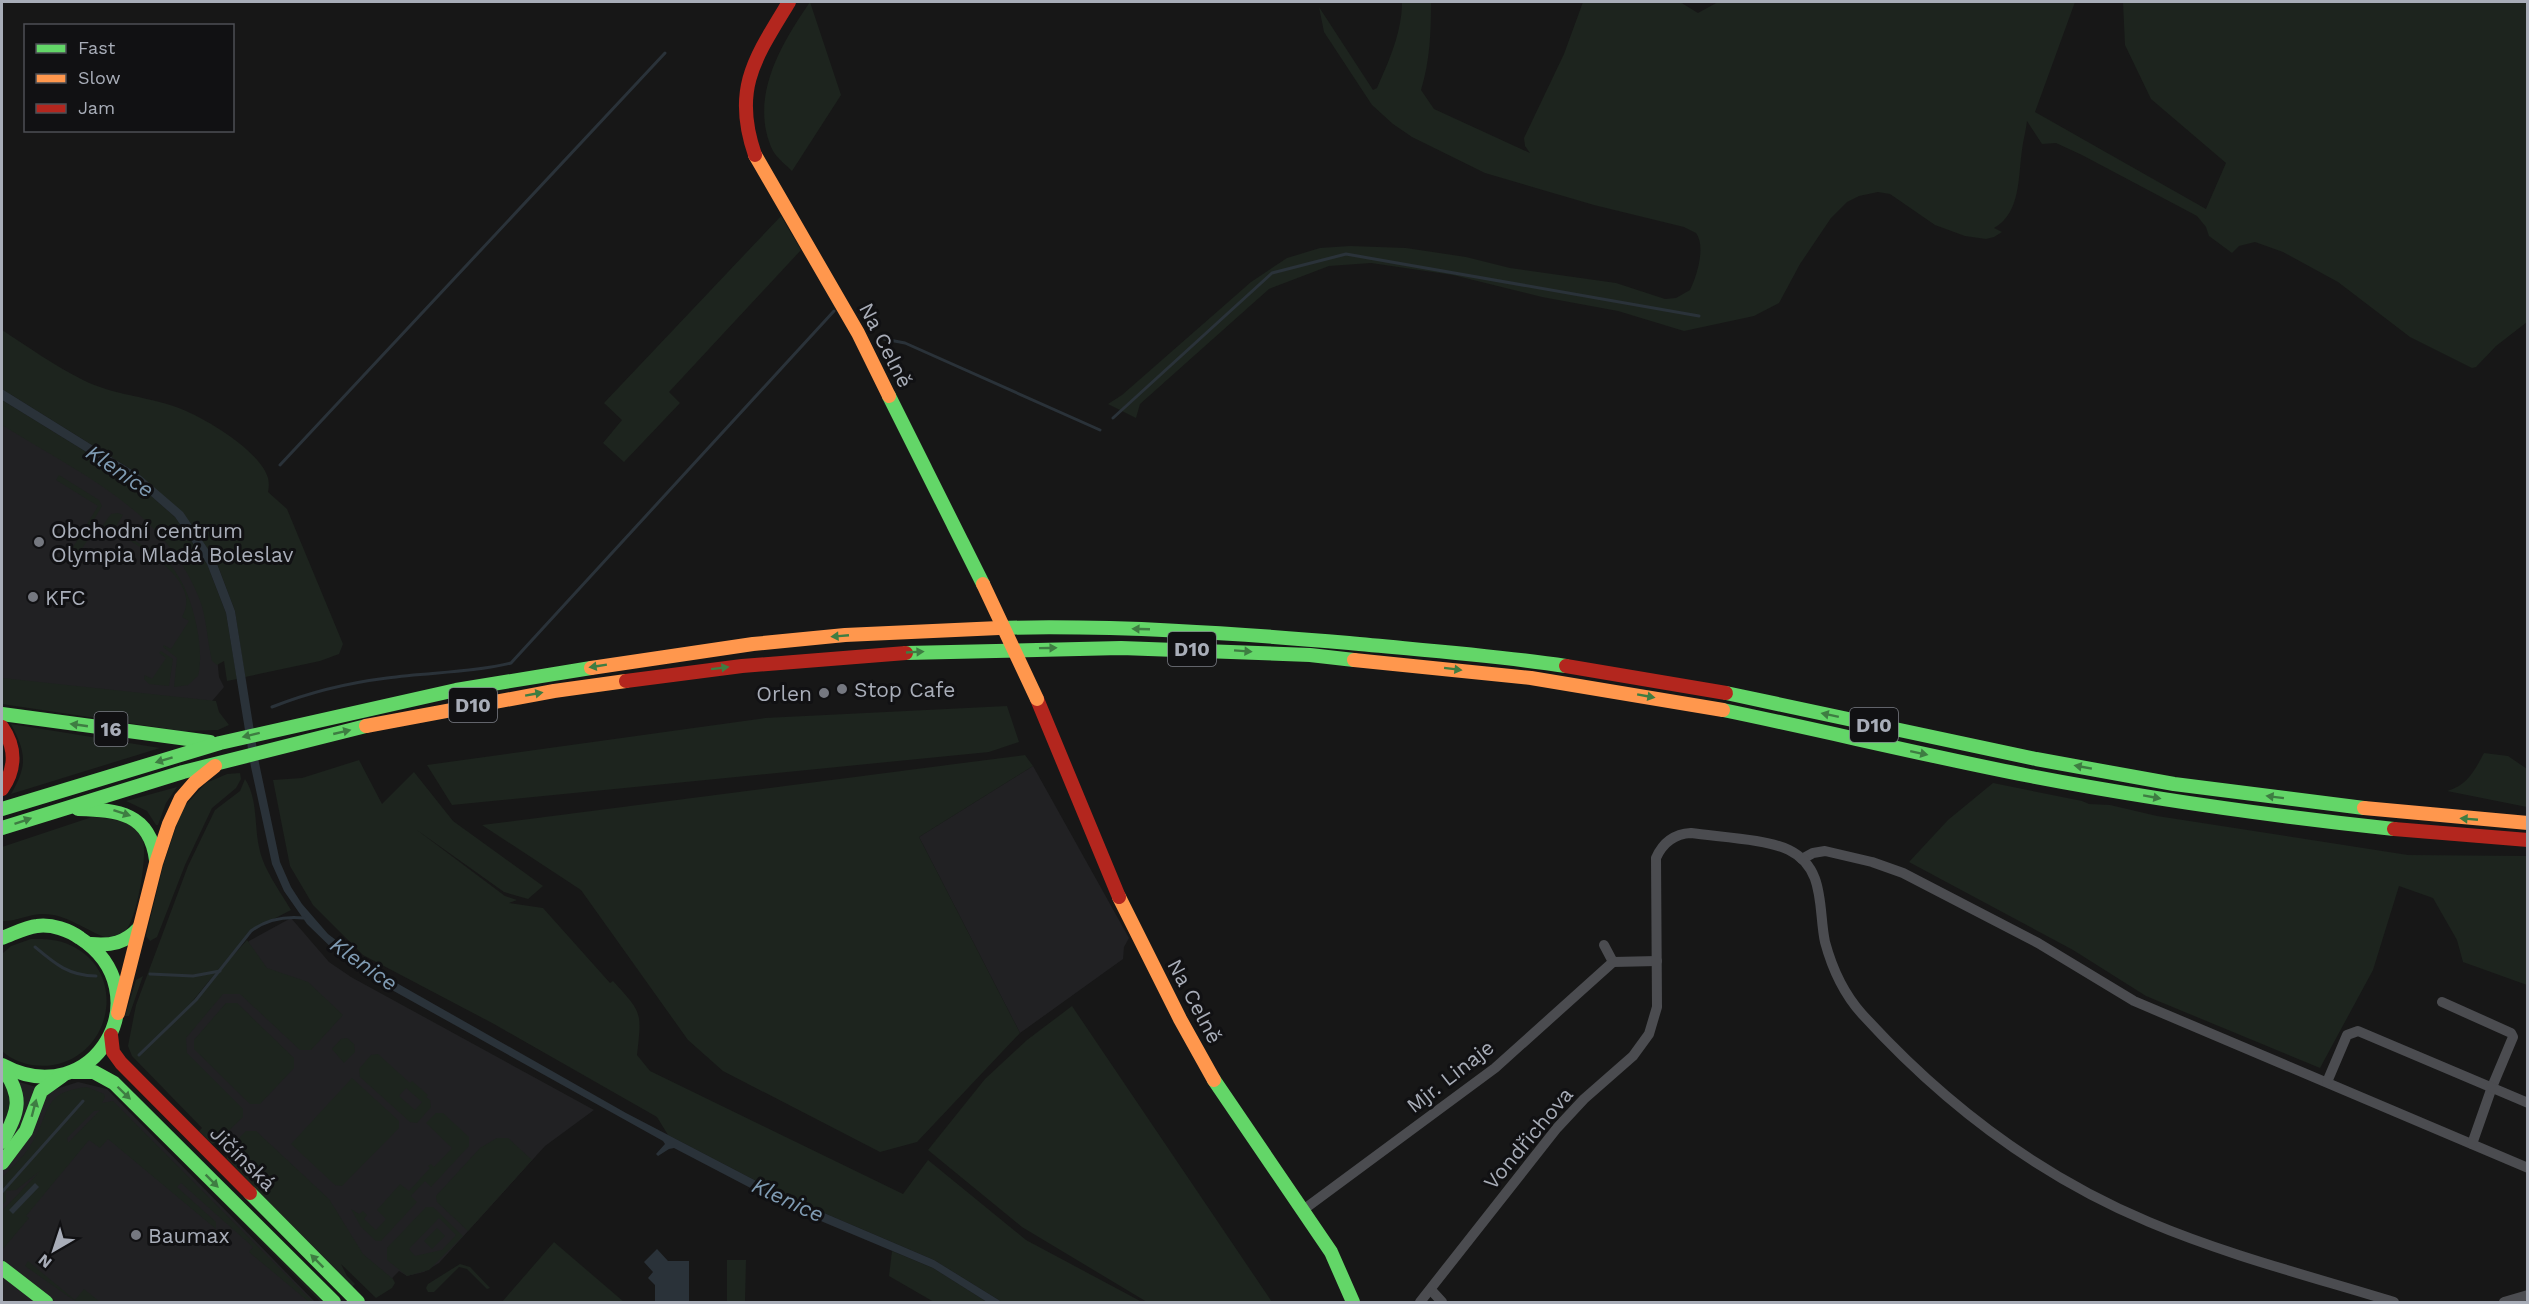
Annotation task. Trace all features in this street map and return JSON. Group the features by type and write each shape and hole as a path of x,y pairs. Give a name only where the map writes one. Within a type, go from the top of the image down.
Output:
{"main road":[{"name":"Na Celně","path":"789,2 757,56 748,78 744,107 746,130 757,160 858,333 983,584 1053,732 1118,895 1180,1018 1215,1082 1331,1252 1353,1302"},
{"name":"D10","path":"2,809 220,743 467,688 656,657 764,643 845,635 952,629 1071,626 1221,632 1504,657 1632,676 1752,698 2036,759 2174,784 2370,809 2528,823"},
{"name":"D10","path":"2,828 44,813 225,760 285,745 369,726 559,690 745,665 858,655 989,649 1221,649 1395,662 1515,676 1630,693 1750,715 2032,777 2169,800 2367,826 2528,840"},
{"name":"16","path":"2,714 175,739 220,743"},
{"path":"2,727 9,736 13,758 7,782 2,789"},
{"path":"2,1163 26,1131 41,1091 96,1057 111,1035 156,863 169,824 182,798 203,776 225,760"},
{"path":"44,813 76,809 105,809 133,817 152,838 156,863"},
{"path":"5,934 32,927 53,927 73,933 92,944 101,953 114,975 118,993 118,1012"},
{"path":"92,944 118,946 130,939 140,928"},
{"name":"Jičínská","path":"111,1035 113,1052 121,1063 358,1302"},
{"path":"2,1066 16,1089 19,1104 15,1118 2,1143"},
{"name":"Jičínská","path":"2,1066 10,1071 35,1078 94,1072 114,1083 334,1302"},
{"path":"2,1267 46,1302"}],"street":[{"name":"Vondřichova","path":"1420,1302 1557,1128 1641,1046 1649,1035 1657,1007 1655,865 1659,852 1668,841 1679,835 1692,833 1774,845 1789,850 1802,859"},
{"path":"2394,1302 2150,1223 2080,1189 1993,1133 1924,1076 1852,1002 1833,968 1825,940 1816,880 1802,859 1813,853 1825,851 1872,862 1903,873 2038,943 2134,1001 2528,1168"},
{"path":"1604,945 1613,962 1657,961"},
{"name":"Mjr. Linaje","path":"1303,1210 1486,1075 1613,962"},
{"path":"2442,1002 2511,1033 2513,1037 2472,1144"},
{"path":"2327,1082 2347,1035 2358,1031 2528,1103"},
{"path":"1431,1290 1442,1302"},
{"path":"2504,1302 2528,1295"}],"shaded area":[{"path":"810,2 841,95 792,171 773,151 766,131 764,112 766,92 779,54"},
{"path":"1402,2 1431,2 1429,46 1421,90 1434,109 1530,153 1525,146 1524,138 1564,54 1583,2 1680,2 1698,13 1718,2 2075,2 2035,112 2206,209 2226,163 2151,99 2125,45 2123,2 2527,2 2527,322 2472,368 2410,337 2338,282 2283,252 2255,242 2239,246 2232,253 2209,236 2206,227 2197,216 2082,155 2056,143 2042,144 2027,121 2014,204 2003,221 1994,228 2002,232 1986,239 1965,236 1935,225 1890,194 1878,192 1859,196 1847,202 1831,218 1800,264 1779,303 1754,316 1684,331 1618,311 1542,297 1453,275 1371,263 1329,266 1269,289 1140,404 1136,418 1108,404 1122,395 1251,282 1287,258 1320,248 1350,246 1406,248 1466,257 1510,268 1616,283 1665,299 1676,298 1690,290 1698,269 1700,253 1696,233 1684,227 1594,205 1485,173 1412,137 1372,105 1324,32 1319,7 1373,90 1377,88 1394,46 1400,24"},
{"path":"781,216 801,250 669,392 680,403 624,462 603,443 622,420 604,403"},
{"path":"2,330 52,363 94,385 187,411 229,435 254,456 268,478 268,492 287,509 343,644 339,654 320,661 245,677 235,611 216,561 140,475 2,389"},
{"path":"2,400 135,482 175,517 207,564 226,613 237,679 227,681 224,661 217,665 212,661 204,613 199,598 184,567 164,540 116,496 89,477 2,425"},
{"path":"2,416 136,502 182,551 215,636 219,677 224,687 200,715 2,691"},
{"path":"59,475 99,500 102,506 88,530 92,533 74,561 67,557 98,506 56,480"},
{"path":"111,514 123,515 115,528 148,549 154,544 175,571 186,590 194,614 200,654 198,676 188,685 174,687 177,658 163,647 164,645 171,649 189,621 182,617 187,602 183,588 161,562 103,525"},
{"path":"161,651 173,659 169,686 149,684 144,679 145,675 152,679 166,658 159,653"},
{"path":"2,678 216,701 219,712 229,725 218,730 182,731 2,704"},
{"path":"1007,706 1019,742 989,752 452,805 427,765 765,718"},
{"path":"11,724 160,748 11,794 20,775 23,759 20,743"},
{"path":"2484,753 2508,756 2527,769 2527,807 2447,791 2465,781 2474,771"},
{"path":"1025,755 1033,766 919,837 1020,1033 917,1142 880,1152 723,1071 688,1040 581,890 482,825"},
{"path":"359,760 382,804 414,772 453,821 543,886 528,899 504,892 417,830 505,896 517,900 509,903 543,908 610,983 613,981 635,1007 639,1021 637,1055 650,1071 903,1194 928,1160 1026,1240 1142,1302 1002,1302 934,1260 789,1198 668,1135 657,1117 494,1024 363,955 313,905 290,866 273,780 302,778"},
{"path":"1033,766 1129,938 1124,947 1123,959 1020,1033 919,837"},
{"path":"240,773 241,779 236,788 212,808 185,865 157,937 150,941 146,936 163,866 182,809 206,783 227,774"},
{"path":"245,779 254,803 261,855 268,872 291,910 256,928 246,936 190,1004 247,940 267,968 308,982 343,1015 311,1050 300,1050 240,994 223,994 186,1038 187,1053 243,1109 243,1117 212,1144 151,1085 199,1131 202,1128 132,1056 128,1046 136,1005 188,866 215,810 240,791"},
{"path":"1993,783 2157,816 2408,855 2527,856 2527,985 2463,962 2457,940 2433,898 2399,886 2373,970 2320,1068 2146,996 2073,950 1909,862 1948,820"},
{"path":"177,787 166,803 158,825 147,811 126,801"},
{"path":"92,817 127,823 142,837 144,856 141,886 134,914 125,931 108,938 60,917 43,914 2,921 2,847"},
{"path":"291,918 329,962 351,977 594,1110 545,1146 439,1263 424,1272 407,1276 399,1271 391,1283 230,1147 141,1055 171,1027 249,941"},
{"path":"31,939 62,942 90,958 101,975 106,993 106,1012 100,1030 89,1046 73,1058 53,1065 26,1064 2,1051 2,954 11,946"},
{"path":"143,976 129,1016 125,1016 136,980"},
{"path":"226,1003 237,1003 294,1058 294,1068 260,1104 250,1104 194,1049 194,1040"},
{"path":"1072,1006 1272,1302 1147,1302 1022,1227 928,1150 985,1079 1027,1040"},
{"path":"347,1038 354,1044 355,1052 344,1063 332,1049 341,1039"},
{"path":"378,1054 410,1083 412,1081 428,1095 426,1097 430,1100 431,1107 417,1123 410,1122 360,1077 359,1069 371,1055","holes":["406,1088 422,1102 415,1110 399,1096"]},
{"path":"2,1077 50,1091 78,1082 107,1089 315,1302 2,1302"},
{"path":"2,1078 12,1098 11,1109 3,1117"},
{"path":"352,1078 399,1121 399,1128 342,1186 335,1185 291,1144"},
{"path":"87,1087 104,1094 102,1103 113,1101 313,1302 309,1302 249,1252 253,1247 181,1183 177,1187 216,1222 216,1229 108,1139 100,1148 89,1140 26,1216 29,1218 2,1250 2,1211 40,1171 16,1190 6,1191 6,1201 2,1205 2,1178 37,1135 53,1100 72,1090","holes":["100,1110 69,1142 67,1138 94,1111"]},
{"path":"129,1107 323,1302 321,1302"},
{"path":"436,1113 443,1113 469,1137 469,1146 431,1187 425,1181 411,1196 417,1202 381,1241 376,1241 361,1227 351,1209 359,1214 363,1211 367,1215 364,1219 376,1230 386,1219 377,1210 400,1184 409,1191 430,1168 428,1166 431,1164 434,1167 452,1148 426,1123"},
{"path":"246,1131 256,1131 329,1199 363,1254 393,1279 395,1283 392,1288 376,1298 341,1264 347,1276 355,1284 351,1288 223,1155 227,1158 226,1151"},
{"path":"497,1138 508,1138 532,1160 468,1231 437,1202 436,1196 480,1148"},
{"path":"426,1207 433,1207 463,1236 429,1270 407,1276 387,1260 387,1248","holes":["439,1218 456,1235 442,1250 415,1256 409,1249"]},
{"path":"437,1228 445,1236 432,1249 424,1241"},
{"path":"554,1242 624,1302 502,1302"},
{"path":"892,1251 933,1268 987,1302 934,1302 889,1276"},
{"path":"727,1260 746,1260 745,1302 727,1302"},
{"path":"28,1261 75,1300 84,1289 100,1302 78,1302 72,1299 25,1266"},
{"path":"460,1264 470,1267 490,1288 487,1289 467,1269 459,1267 434,1292 428,1292 426,1288 428,1284"}],"water":[{"name":"Klenice","path":"2,389 140,475 183,512 216,561 235,611 259,763 280,862 291,887 302,904 328,934 379,973 626,1113 789,1198 934,1260 1002,1302 987,1302 933,1268 785,1206 674,1148 658,1156 656,1154 665,1144 663,1141 374,980 341,957 307,924 284,891 272,864 251,767 226,613 207,564 175,517 135,482 2,400"},
{"path":"35,1183 39,1187 13,1214 9,1210"},
{"path":"657,1249 668,1261 689,1261 689,1302 655,1302 655,1285 648,1278 653,1272 644,1262"}],"waterway":[{"path":"280,465 665,53"},
{"path":"1113,418 1272,273 1346,254 1699,316"},
{"path":"272,707 329,689 358,683 403,676 480,669 511,663 834,311"},
{"path":"884,339 905,343 1100,430"},
{"path":"139,1055 196,1000 251,931 276,919 304,918"},
{"path":"35,947 63,968 78,974 96,976"},
{"path":"150,974 193,976 220,971"},
{"path":"2,1192 83,1101"}],"traffic: fast":[{"path":"889,396 983,584"},
{"path":"999,628 1087,628 1218,633 1458,653 1566,666"},
{"path":"906,653 1121,648 1310,655 1354,660"},
{"path":"2,809 220,743 456,690 591,668"},
{"path":"1726,693 2036,759 2174,784 2364,808"},
{"path":"1723,710 2030,776 2120,792 2394,829"},
{"path":"2,714 210,742"},
{"path":"2,828 183,772 366,726"},
{"path":"78,809 106,811 130,817 147,832 153,844 156,860"},
{"path":"2,938 37,926 60,928 71,932 104,961 116,988 116,1015 107,1040 89,1061 65,1074 35,1076 2,1065"},
{"path":"91,944 117,942 139,928"},
{"path":"2,1067 14,1087 17,1104 2,1142"},
{"path":"73,1072 94,1072 114,1083 334,1302"},
{"path":"2,1163 26,1131 41,1091 62,1076"},
{"path":"1214,1080 1331,1252 1353,1302"},
{"path":"250,1193 358,1302"},
{"path":"2,1268 46,1302"}],"traffic: slow":[{"path":"755,155 858,333 889,396"},
{"path":"983,584 1037,699"},
{"path":"591,668 753,644 845,635 999,628"},
{"path":"1354,660 1531,678 1723,710"},
{"path":"366,726 554,691 626,681"},
{"path":"118,1013 156,863 169,824 181,798 194,783 215,766"},
{"path":"2364,808 2528,823"},
{"path":"1119,897 1180,1019 1214,1080"}],"traffic: jam":[{"path":"755,155 748,132 747,92 757,58 789,2"},
{"path":"626,681 742,666 906,653"},
{"path":"1566,666 1726,693"},
{"path":"1037,699 1119,897"},
{"path":"2,727 12,750 10,774 2,789"},
{"path":"2394,829 2528,840"},
{"path":"111,1035 113,1052 121,1063 250,1193"}],"place":[{"name":"Obchodní centrum Olympia Mladá Boleslav","path":"39,542"},
{"name":"KFC","path":"33,597"},
{"name":"Stop Cafe","path":"842,689"},
{"name":"Orlen","path":"824,693"},
{"name":"Baumax","path":"136,1235"}]}
